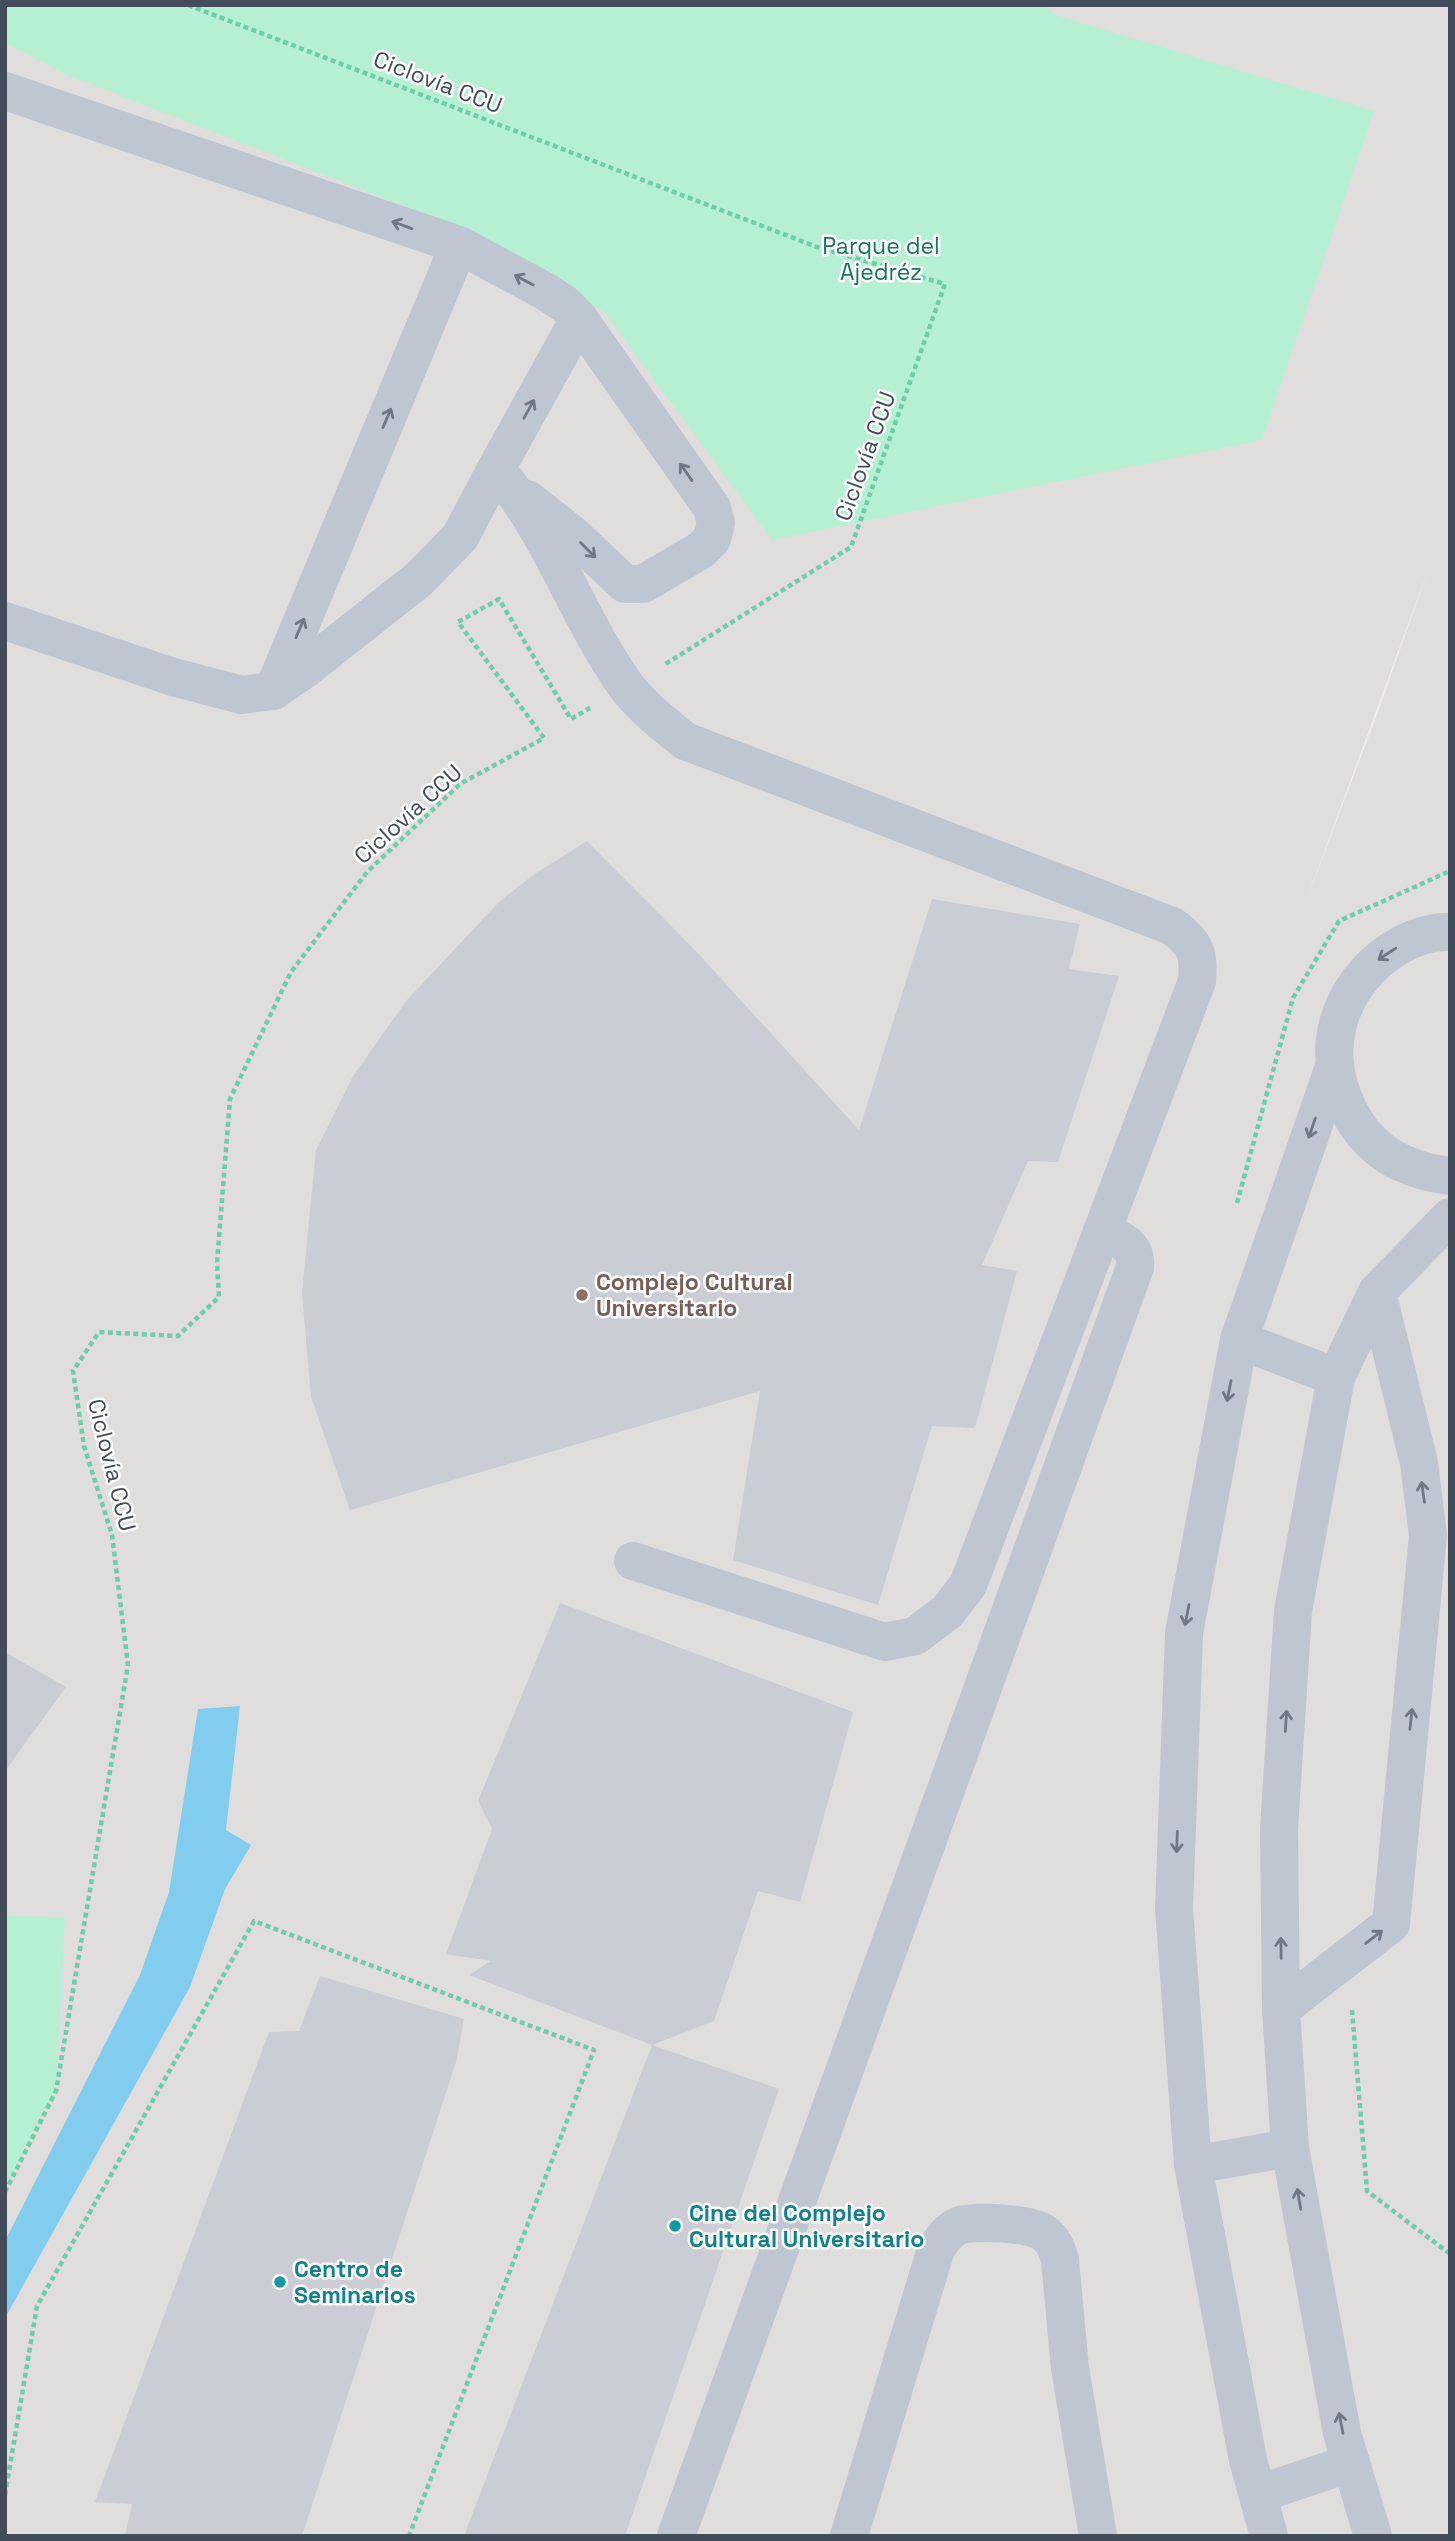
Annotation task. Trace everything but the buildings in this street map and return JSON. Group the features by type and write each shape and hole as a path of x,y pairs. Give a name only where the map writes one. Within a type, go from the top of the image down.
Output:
{"lane":[{"path":"5,91 458,245 543,290 566,305 579,319 712,508 716,523 712,539 701,550 643,584 625,584 573,535 506,481"},
{"path":"274,691 458,245"},
{"path":"5,621 173,677 242,695 274,691 419,579 460,537 506,481 579,319"},
{"path":"506,481 627,687 657,718 685,741 1172,926 1190,939 1199,959 1197,981 968,1585 947,1612 915,1636 885,1642 633,1561"},
{"path":"1450,932 1408,940 1376,961 1352,990 1337,1025 1335,1064 1343,1099 1362,1131 1388,1156 1420,1171 1450,1176"},
{"path":"1269,2536 1248,2460 1193,2165 1174,1908 1184,1633 1239,1340 1335,1064"},
{"path":"1373,2536 1342,2432 1290,2148 1281,2009 1279,1829 1293,1611 1336,1377 1377,1292 1450,1217"},
{"path":"676,2536 1135,1267 1136,1257 1132,1248 1124,1241 1102,1231"},
{"path":"1281,2009 1391,1924 1429,1535 1419,1463 1377,1292"},
{"path":"1239,1340 1336,1377"},
{"path":"1193,2165 1290,2148"},
{"path":"849,2536 936,2249 945,2235 959,2225 976,2223 1026,2226 1043,2232 1055,2244 1060,2260 1070,2368 1098,2536"},
{"path":"1258,2494 1351,2463"}],"path":[{"name":"Ciclovía CCU","path":"5,2192 56,2091 128,1665 112,1535 84,1446 73,1371 99,1332 178,1336 219,1297 217,1264 230,1099 291,972 367,872 460,784 544,738 458,622 499,599 571,719 852,547 945,284 817,247 188,5"},
{"path":"5,2496 37,2306 254,1921 594,2050 409,2536"},
{"path":"1352,2010 1367,2191 1450,2253"}],"shaded area":[{"name":"Complejo Cultural Universitario","path":"5,5 1450,5 1450,2536 5,2536","holes":["1429,567 1381,704 1302,912"]}],"green space":[{"name":"Parque del Ajedréz","path":"5,5 1042,5 1055,15 1374,111 1262,440 772,540 604,312 404,206 67,75 5,43"},
{"path":"5,1916 65,1917 56,2091 5,2189"}],"water":[{"path":"240,1706 226,1830 251,1845 225,1889 190,1987 5,2318 5,2241 140,1975 169,1892 198,1709"}],"place":[{"name":"Complejo Cultural Universitario","path":"582,1295"},
{"name":"Cine del Complejo Cultural Universitario","path":"675,2226"},
{"name":"Centro de Seminarios","path":"280,2282"}]}
